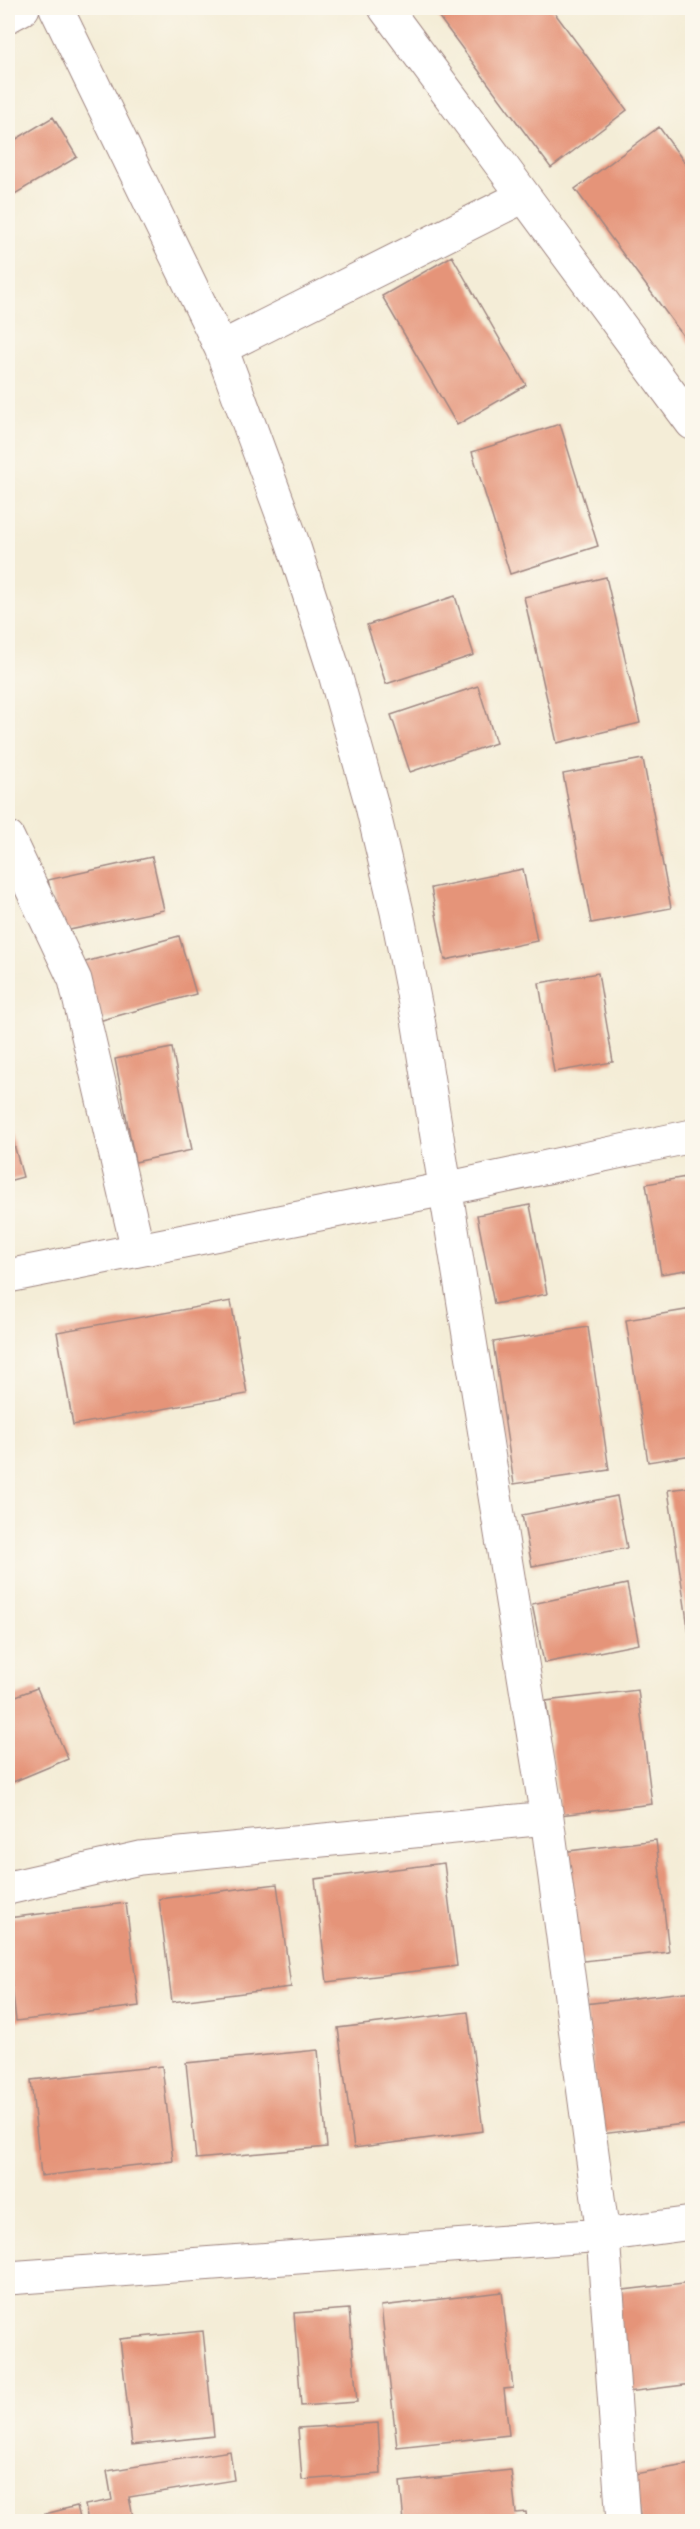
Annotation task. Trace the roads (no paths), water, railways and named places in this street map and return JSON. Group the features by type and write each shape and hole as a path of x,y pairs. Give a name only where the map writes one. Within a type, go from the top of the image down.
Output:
{"street":[{"path":"8,16 22,8"},
{"path":"56,8 221,348 292,542 336,674 371,802 397,912 418,1019 547,1818 603,2235 623,2522"},
{"path":"385,8 693,423"},
{"path":"221,348 524,196"},
{"path":"8,838 75,980 138,1251"},
{"path":"8,1276 445,1189 693,1136"},
{"path":"8,1888 140,1858 547,1818"},
{"path":"8,2278 603,2235 693,2223"}]}
